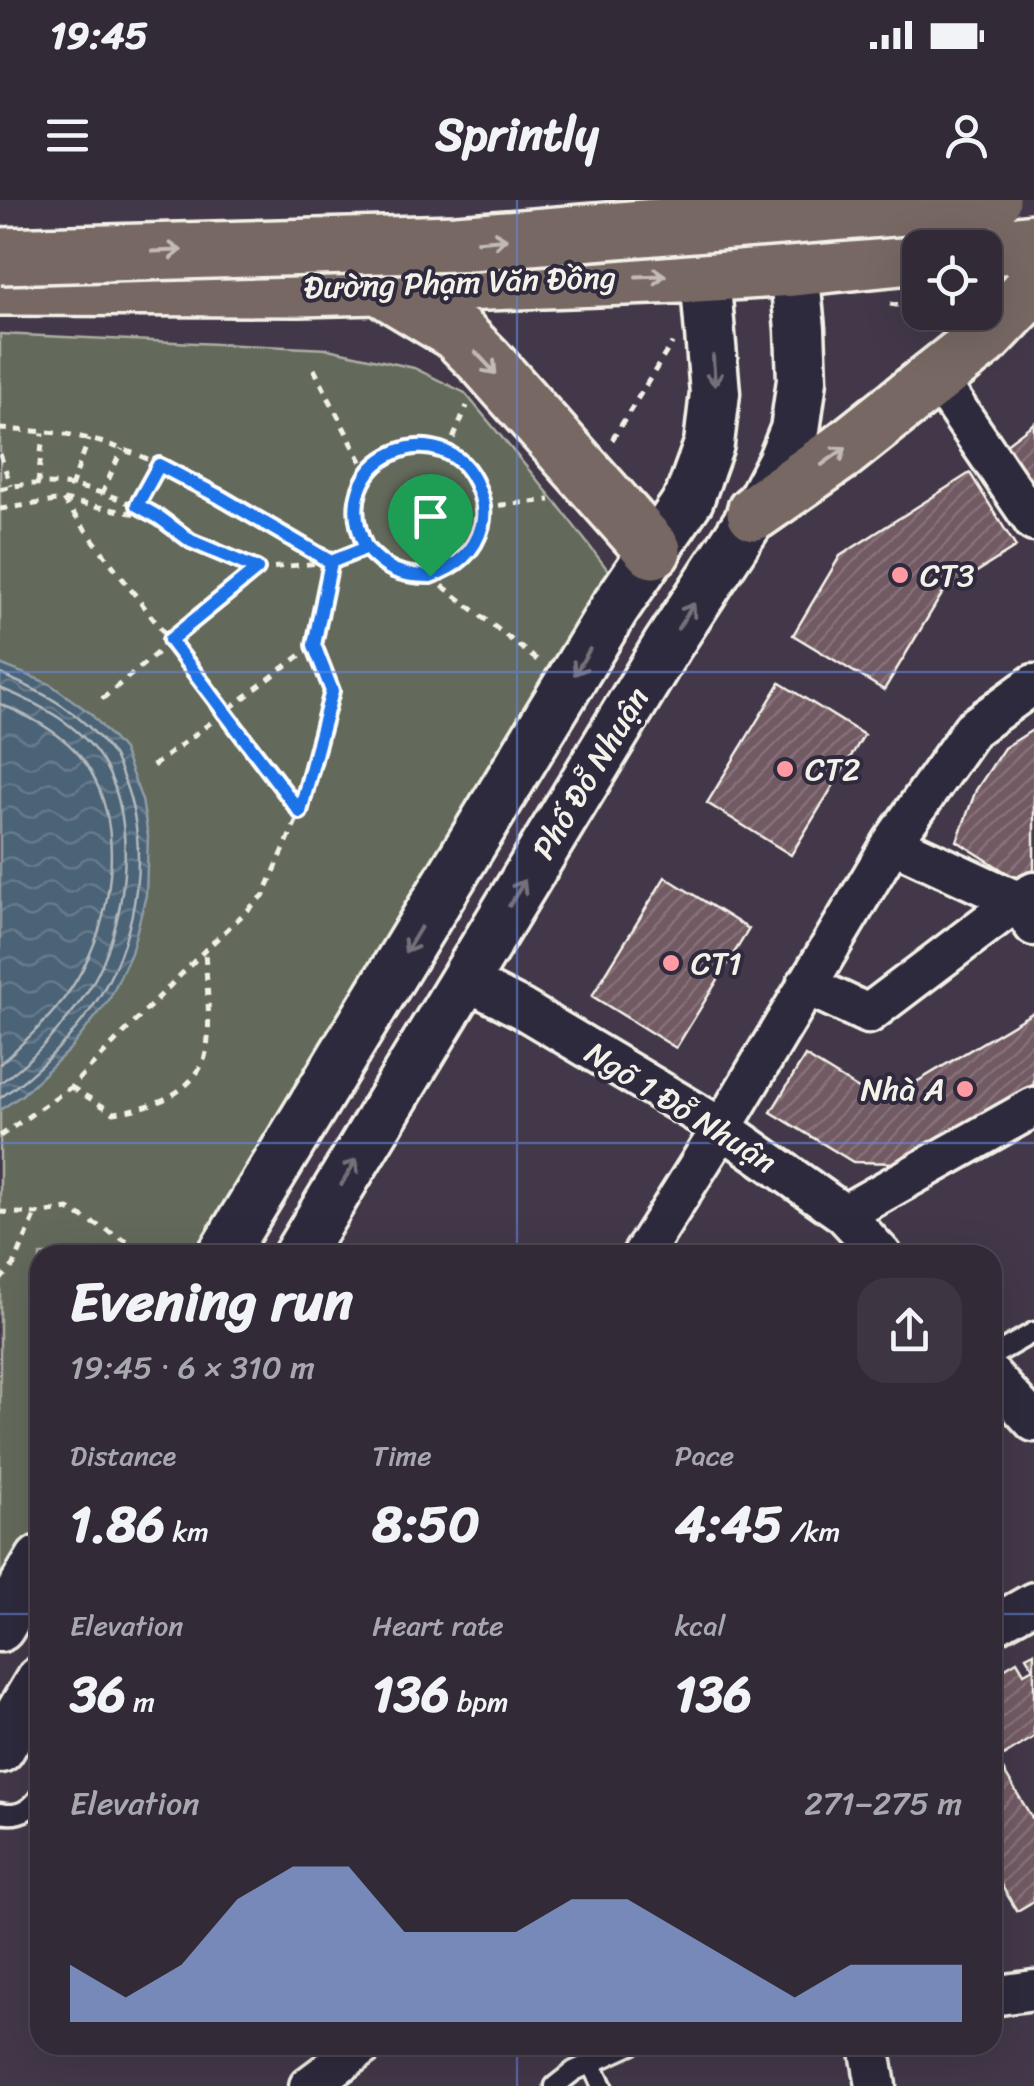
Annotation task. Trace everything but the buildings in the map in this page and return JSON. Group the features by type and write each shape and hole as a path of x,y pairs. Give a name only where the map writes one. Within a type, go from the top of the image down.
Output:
{"main road":[{"path":"698,200 705,274"},
{"path":"788,200 794,268"},
{"path":"0,256 458,242 992,200"},
{"path":"1002,246 1034,242"},
{"name":"Đường Phạm Văn Đồng","path":"0,286 379,286 705,274 902,257"},
{"path":"379,286 457,333 652,550"},
{"path":"755,512 841,452 982,340 1034,286"}],"street":[{"name":"Phố Đỗ Nhuận","path":"304,1245 667,646 755,512 782,462 795,430 802,380 794,268"},
{"name":"Phố Đỗ Nhuận","path":"228,1245 568,684 652,550 689,499 709,444 716,393 705,274"},
{"path":"935,376 1034,522"},
{"path":"648,1245 892,842 972,728 1034,684"},
{"path":"892,842 1028,906"},
{"path":"806,985 868,1014 1028,906"},
{"name":"Ngõ 1 Đỗ Nhuận","path":"464,980 522,1009 722,1128 844,1214 873,1245"},
{"path":"844,1214 1034,1107"},
{"path":"1002,1387 1034,1422"},
{"path":"0,1627 30,1577"},
{"path":"1002,1620 1034,1602"},
{"path":"1002,1995 1034,1990"},
{"path":"309,2086 351,2055"},
{"path":"871,2055 876,2086"}],"lane":[{"path":"1002,1350 1034,1332"},
{"path":"0,1812 9,1815 30,1808"},
{"path":"555,2086 574,2071 609,2055"},
{"path":"591,2063 602,2086"}],"path":[{"path":"610,444 676,337"},
{"path":"314,369 367,473"},
{"path":"0,429 89,439 122,449 220,497 331,562"},
{"path":"38,484 43,432"},
{"path":"71,488 89,439"},
{"path":"422,446 443,451 461,462 474,478 484,519 478,539 466,556 450,569 430,576 412,576 379,562 366,548 355,511 358,491 367,473 401,449 422,446"},
{"path":"102,494 122,449"},
{"path":"0,454 11,486"},
{"path":"137,505 159,465"},
{"path":"0,489 38,484 102,494 137,505 191,541"},
{"path":"0,509 63,500 136,514 257,569 331,562 366,548"},
{"path":"63,500 300,812"},
{"path":"483,506 553,500"},
{"path":"0,1136 71,1087 264,895 300,812 332,691 314,645 331,562"},
{"path":"102,699 257,569"},
{"path":"430,576 568,684"},
{"path":"153,766 314,645"},
{"path":"71,1087 114,1113 168,1098 183,1088 203,1061 208,1042 206,950"},
{"path":"0,1212 36,1214 68,1210 132,1245"},
{"path":"0,1280 14,1266 36,1214"}],"green space":[{"path":"0,334 328,349 414,368 465,393 611,574 208,1245 30,1245 30,1542 0,1591"}],"water":[{"path":"0,664 50,684 90,713 123,750 142,800 148,836 146,895 131,953 109,1000 70,1049 22,1095 0,1110"}],"place":[{"name":"CT3","path":"900,575"},
{"name":"CT2","path":"785,769"},
{"name":"CT1","path":"671,963"},
{"name":"Nhà A","path":"965,1089"}],"route":[{"path":"430,576 394,571 366,548 331,562 159,465 137,505 191,541 257,569 170,640 300,812 332,691 314,645 331,562 366,548 355,511 358,491 367,473 401,449 422,446 443,451 461,462 474,478 482,498 484,519 478,539 450,569 430,576"}]}
